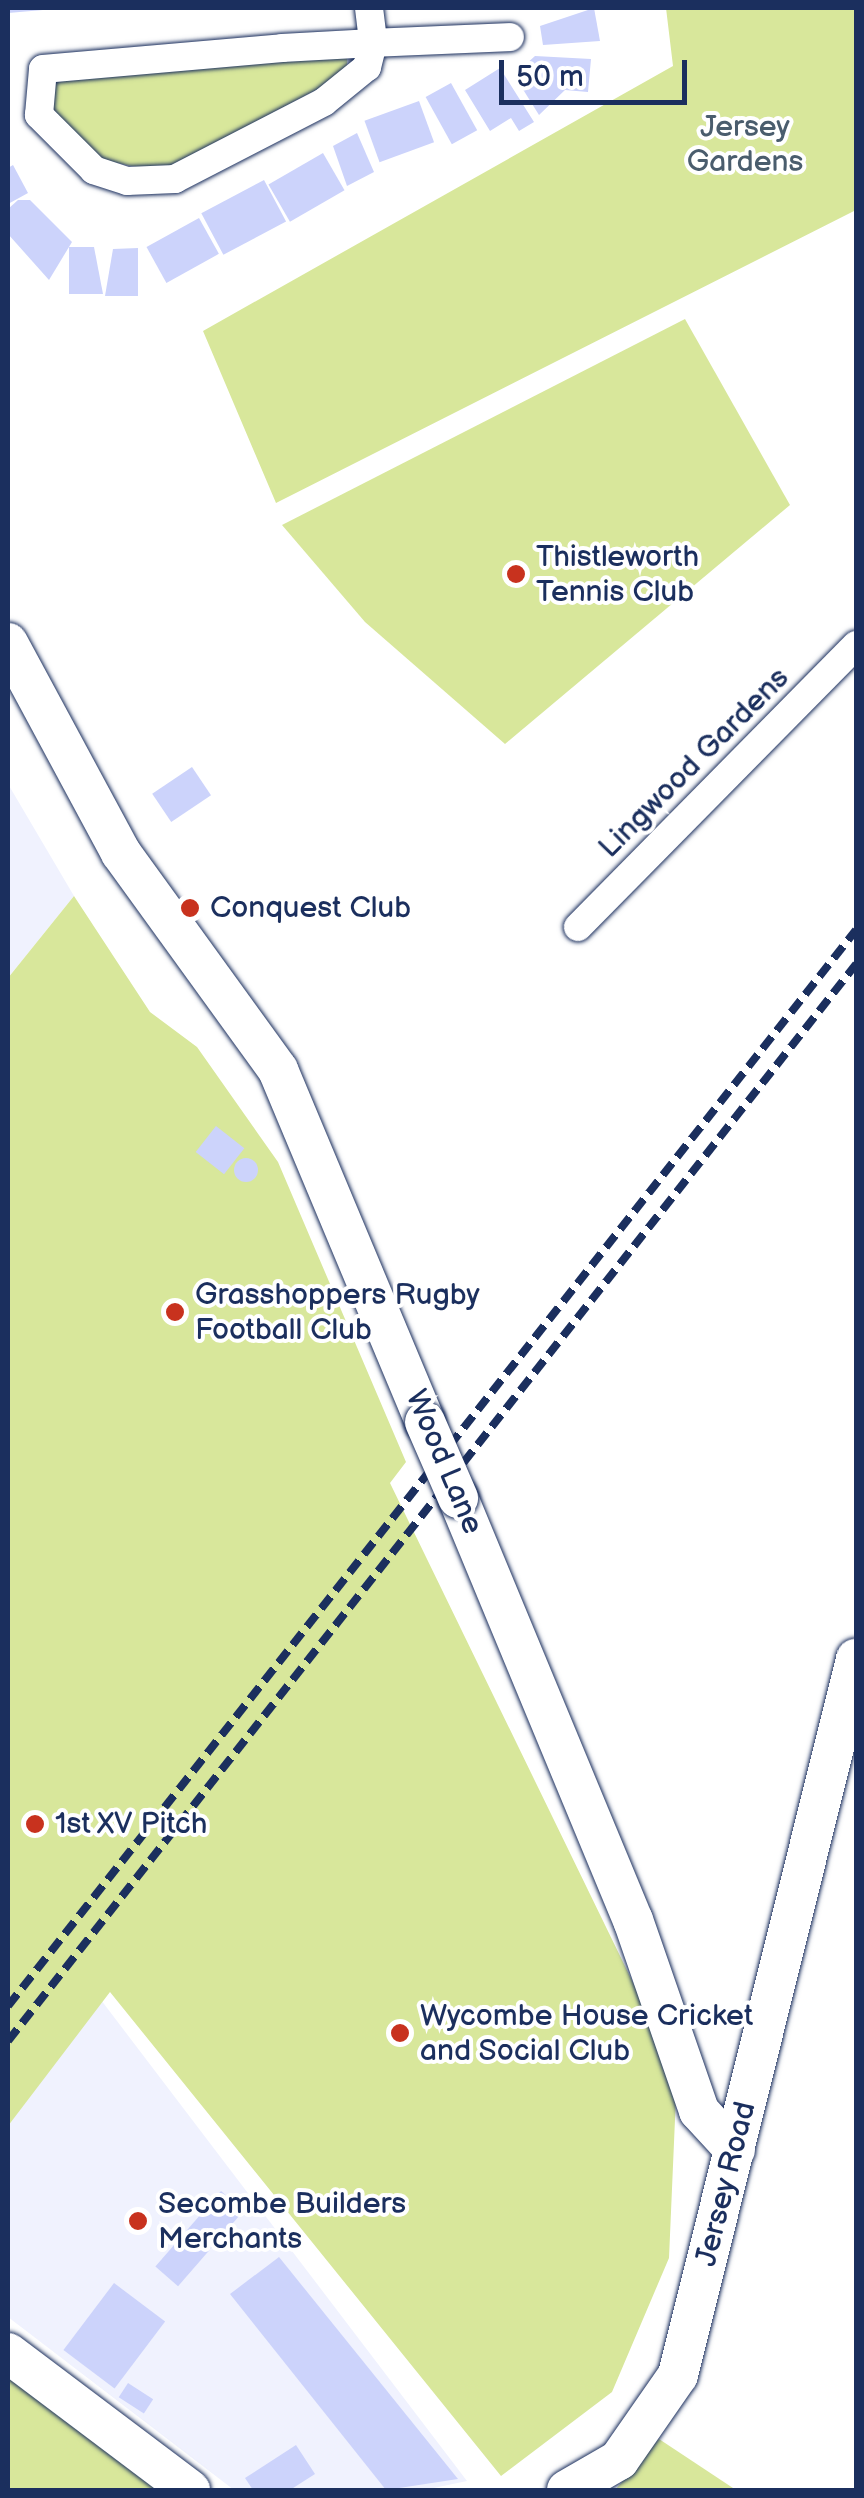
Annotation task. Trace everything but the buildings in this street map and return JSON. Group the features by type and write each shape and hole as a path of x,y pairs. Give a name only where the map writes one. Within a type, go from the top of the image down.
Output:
{"street":[{"path":"370,8 373,43 367,68 324,102 175,179 127,181 94,170 57,142 34,92 43,69 373,43 510,36"},
{"name":"Wood Lane","path":"8,642 121,852 278,1070 633,1920 699,2110 735,2150"},
{"name":"Lingwood Gardens","path":"578,927 856,646"},
{"name":"Jersey Road","path":"567,2490 619,2460 678,2374 856,1659"},
{"path":"8,2352 190,2490"}],"shaded area":[{"path":"8,784 74,896 8,978"},
{"name":"Secombe Builders Merchants","path":"101,2000 467,2481 424,2490 234,2490 8,2317 8,2126"}],"green space":[{"name":"Jersey Gardens","path":"666,8 856,8 856,210 276,503 203,331 673,66"},
{"path":"347,54 347,71 333,81 174,165 146,169 103,160 53,121 46,90 54,82"},
{"name":"Thistleworth Tennis Club","path":"685,319 790,505 505,744 365,622 282,525"},
{"path":"74,896 150,1012 197,1047 278,1162 406,1462 390,1483 677,2073 669,2258 612,2392 501,2476 110,1992 8,2126 8,978"},
{"path":"8,2371 172,2490 8,2490"},
{"path":"659,2439 736,2490 615,2490"}],"railway":[{"path":"8,2006 856,930"},
{"path":"8,2041 856,964"}],"place":[{"name":"Thistleworth Tennis Club","path":"516,574"},
{"name":"Conquest Club","path":"190,908"},
{"name":"Grasshoppers Rugby Football Club","path":"175,1312"},
{"name":"1st XV Pitch","path":"35,1824"},
{"name":"Wycombe House Cricket and Social Club","path":"400,2033"},
{"name":"Secombe Builders Merchants","path":"138,2221"}]}
